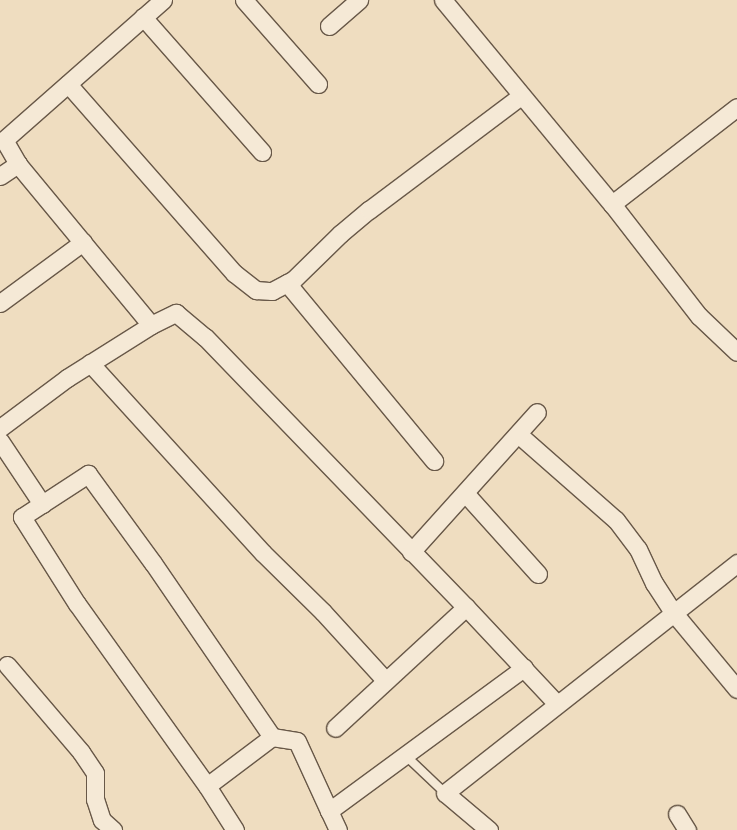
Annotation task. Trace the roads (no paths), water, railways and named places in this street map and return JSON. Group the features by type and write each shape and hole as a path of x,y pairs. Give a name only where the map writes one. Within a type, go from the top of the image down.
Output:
{"street":[{"path":"152,325 18,164 4,140 163,0"},
{"path":"244,0 318,84"},
{"path":"329,26 358,0"},
{"path":"443,0 612,204 699,316 737,352"},
{"path":"143,17 262,152"},
{"path":"68,84 234,273 256,290 272,291 287,283 369,210 521,96"},
{"path":"612,204 737,107"},
{"path":"0,176 18,164"},
{"path":"0,303 82,242"},
{"path":"287,283 434,461"},
{"path":"0,428 66,378 152,325 176,314 205,337 411,552 466,607 556,703"},
{"path":"90,363 263,553 323,612 386,681"},
{"path":"411,552 537,412"},
{"path":"518,434 616,520 638,549 654,583 673,612 737,689"},
{"path":"0,441 42,504"},
{"path":"235,830 207,786 77,604 22,517 88,474 153,563 272,737"},
{"path":"465,492 538,574"},
{"path":"489,830 445,793 556,703 737,563"},
{"path":"335,728 466,607"},
{"path":"2,663 81,752 95,773 95,799 102,820 113,830"},
{"path":"329,811 524,668"},
{"path":"207,786 272,737 297,741 338,830"},
{"path":"677,814 687,830"}],"lane":[{"path":"405,755 445,793"}]}
